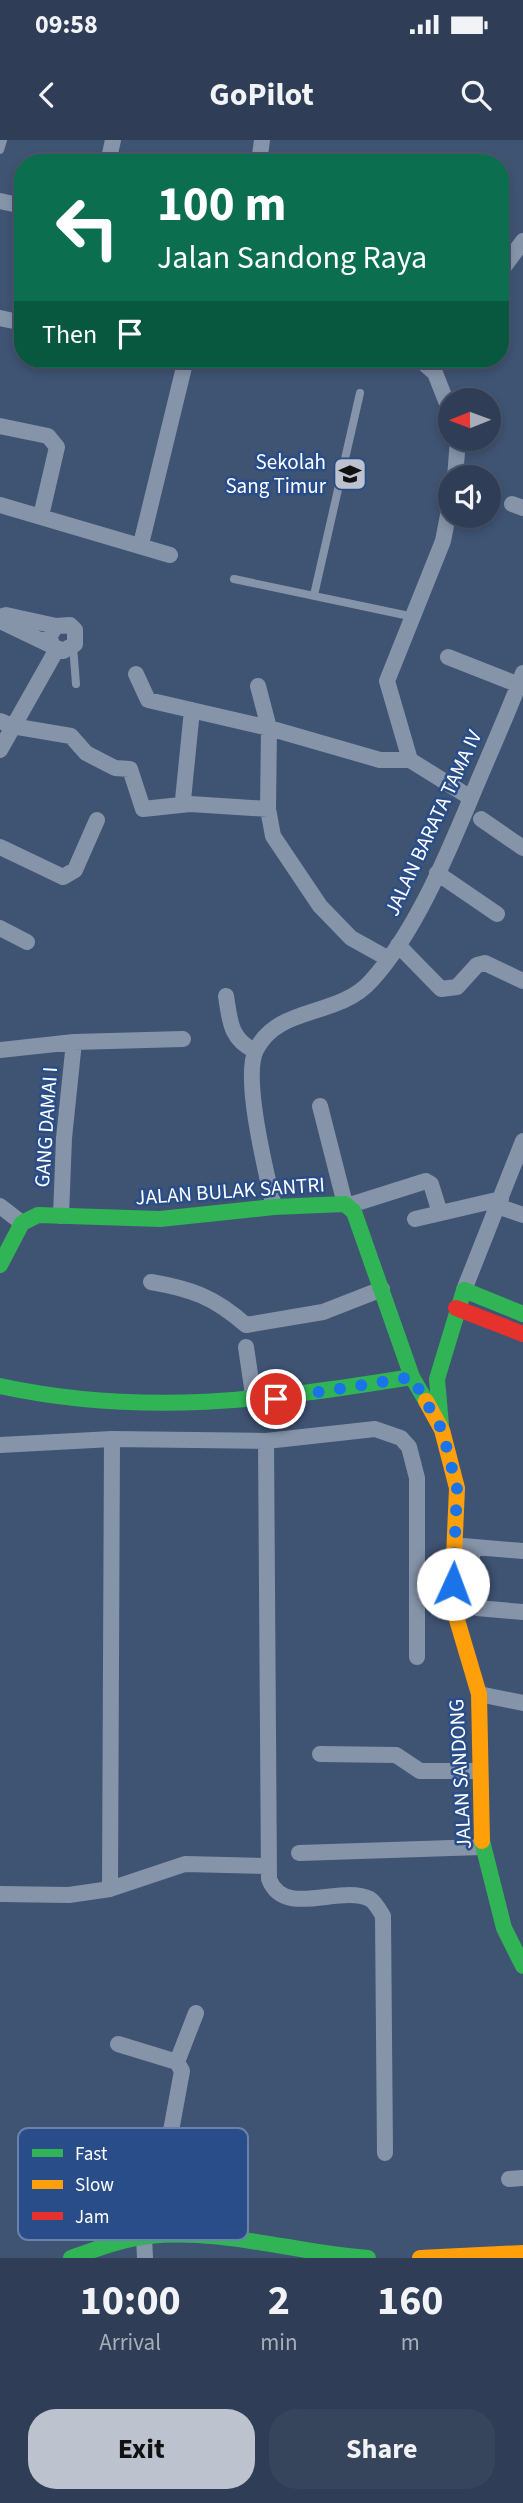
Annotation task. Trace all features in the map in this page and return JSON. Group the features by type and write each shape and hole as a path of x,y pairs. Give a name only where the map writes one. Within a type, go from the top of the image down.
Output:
{"street":[{"path":"509,260 523,241"},
{"path":"141,544 184,368"},
{"path":"429,368 435,373 441,388"},
{"path":"0,426 48,436 57,447 41,516"},
{"path":"0,505 141,544 170,555"},
{"path":"410,761 387,681 414,617 446,528"},
{"path":"0,619 6,615 56,626 70,625 75,630 76,637 60,646 6,723 0,750"},
{"path":"0,619 60,646"},
{"path":"56,626 49,637 60,646"},
{"path":"448,657 521,679"},
{"path":"136,674 148,700 269,728 380,760 410,761 471,798"},
{"name":"JALAN BARATA TAMA IV","path":"255,1051 273,1029 296,1016 342,1004 371,982 393,952 437,873 521,679"},
{"path":"258,685 269,728 268,809 273,836 320,906 351,938 393,952 441,989 457,987 477,965 485,963 523,981"},
{"path":"190,803 183,800 182,794 192,710"},
{"path":"6,723 71,736 86,753 115,768 130,769 144,810 161,810 190,803 268,809"},
{"path":"481,819 523,848"},
{"path":"0,847 63,877 75,870 97,820"},
{"path":"437,873 497,914"},
{"path":"0,928 27,942"},
{"path":"226,996 231,1030 241,1044 255,1051 253,1089 260,1141 274,1207"},
{"path":"0,1050 74,1042 183,1039"},
{"name":"GANG DAMAI I","path":"61,1216 64,1138 74,1042"},
{"path":"320,1106 346,1205 426,1181 431,1184 440,1213"},
{"path":"442,1430 437,1379 457,1308 523,1141"},
{"path":"415,1219 499,1202 523,1216"},
{"name":"JALAN BULAK SANTRI","path":"22,1223 38,1215 160,1219 274,1207 346,1205 354,1212 412,1377"},
{"path":"0,1206 22,1223 0,1265"},
{"path":"151,1282 187,1288 219,1301 246,1325 323,1312 382,1289"},
{"path":"464,1290 523,1314"},
{"path":"457,1308 523,1335"},
{"path":"246,1347 254,1401"},
{"path":"0,1386 73,1401 129,1405 254,1401 412,1377"},
{"name":"JALAN SANDONG","path":"412,1377 442,1430 457,1488 452,1603 479,1694 482,1847 503,1928 523,1966"},
{"path":"0,1445 112,1439 265,1441 375,1429 401,1438 409,1447 417,1478 417,1657"},
{"path":"110,1889 112,1439"},
{"path":"265,1441 270,1866 273,1890 284,1898 358,1896 372,1900 383,1916 385,2153"},
{"path":"454,1546 523,1551"},
{"path":"474,1547 468,1598 477,1608 523,1612"},
{"path":"479,1694 523,1703"},
{"path":"320,1754 396,1755 420,1771 480,1771"},
{"path":"299,1853 482,1847"},
{"path":"0,1894 69,1895 110,1889 185,1864 270,1866"},
{"path":"177,2062 196,2013"},
{"path":"118,2044 177,2062 182,2071 172,2128"},
{"path":"71,2258 104,2252 140,2240"},
{"path":"145,2258 151,2240"},
{"path":"222,2240 281,2254 368,2258"},
{"path":"420,2258 523,2253"}],"lane":[{"path":"0,150 3,140"},
{"path":"314,595 360,393"},
{"path":"234,579 414,617"},
{"path":"60,646 76,684"}],"traffic: fast":[{"path":"0,1265 22,1223 38,1215 160,1219 274,1207 345,1204 354,1212 412,1377 426,1401"},
{"path":"441,1425 437,1379 464,1290 523,1314"},
{"path":"0,1386 105,1401 206,1402 307,1392 412,1377"},
{"path":"482,1841 504,1928 523,1966"},
{"path":"71,2258 126,2240"},
{"path":"244,2240 368,2258"}],"traffic: slow":[{"path":"426,1401 442,1430 457,1488 452,1603 479,1694 482,1841"},
{"path":"420,2258 523,2253"}],"traffic: jam":[{"path":"456,1308 523,1334"}],"place":[{"name":"Sekolah Sang Timur","path":"350,474"}],"route":[{"path":"276,1399 412,1377 442,1430 457,1488 453,1584"}]}
